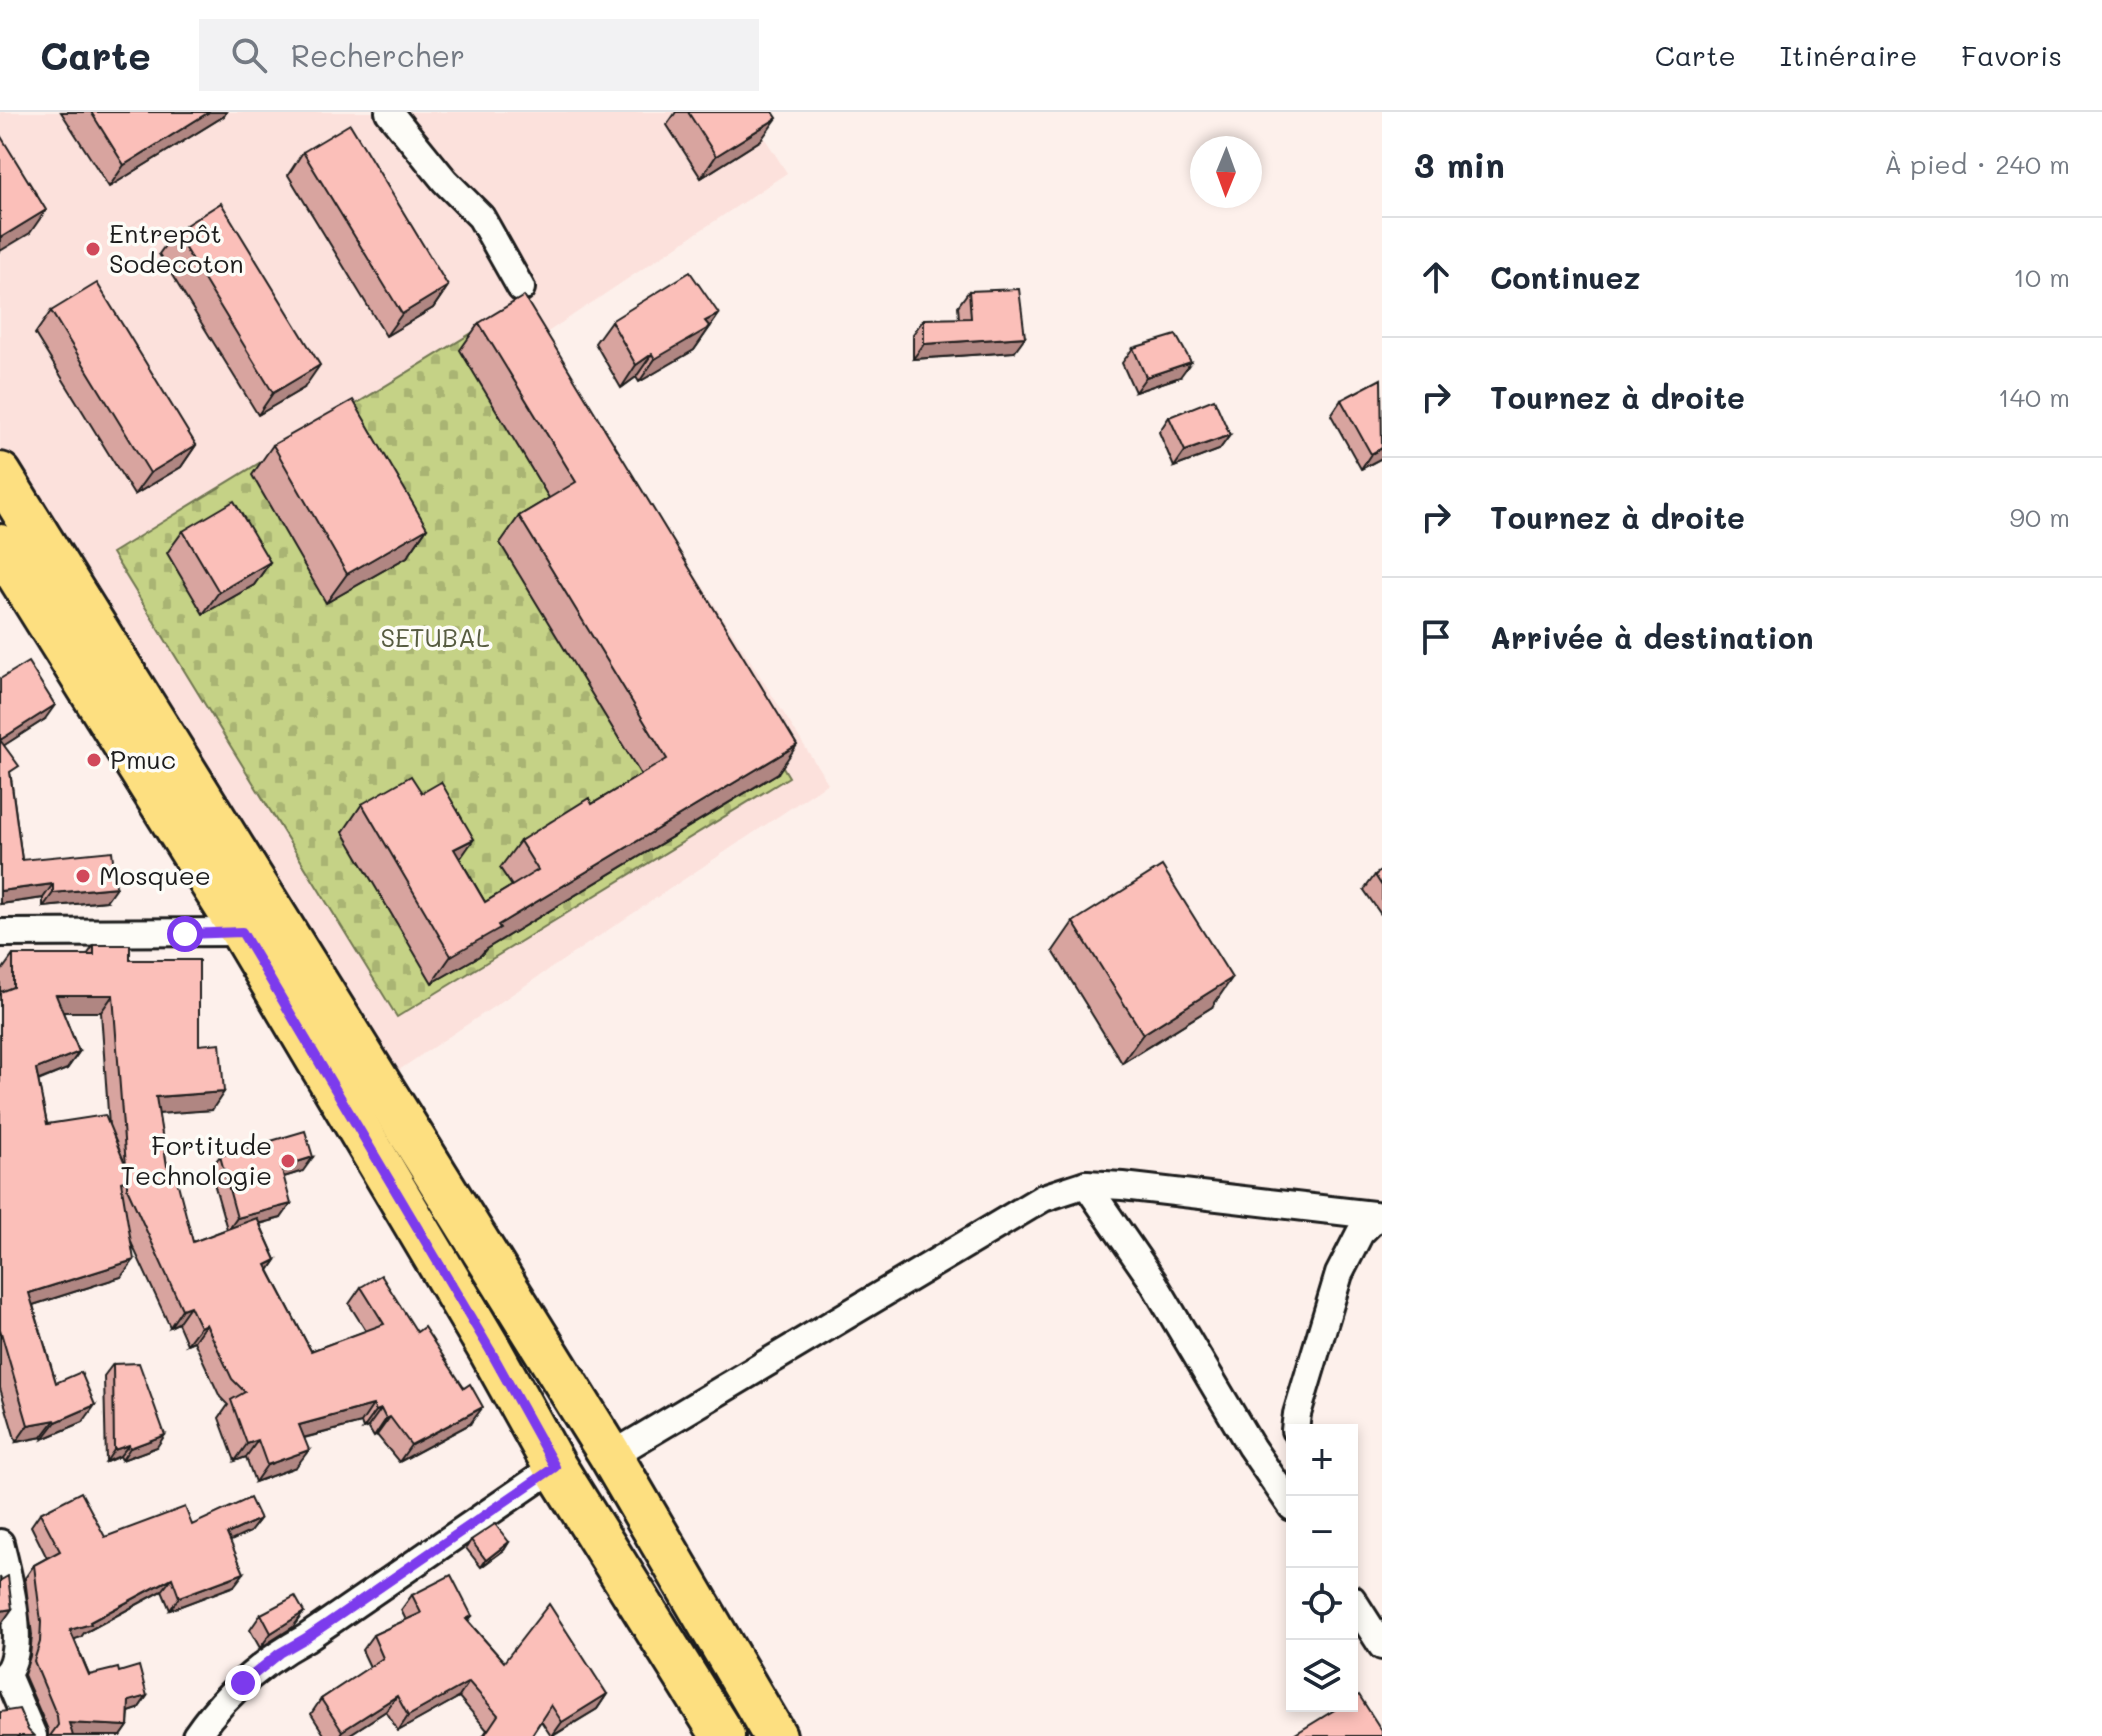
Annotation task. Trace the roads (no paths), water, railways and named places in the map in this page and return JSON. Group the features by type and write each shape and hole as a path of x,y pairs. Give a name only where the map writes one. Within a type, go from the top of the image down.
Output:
{"main road":[{"path":"0,474 611,1456 775,1736"},
{"path":"0,546 242,932 490,1350 555,1467 723,1736"}],"street":[{"path":"389,112 445,181 481,217 521,288"},
{"path":"0,933 242,932"},
{"path":"1086,1184 1152,1280 1251,1447 1286,1498"},
{"path":"611,1456 1043,1198 1086,1184 1379,1216"},
{"path":"1296,1424 1339,1274 1350,1249 1379,1216"},
{"path":"196,1736 211,1713 280,1653 555,1467"},
{"path":"0,1543 9,1581 16,1639 14,1657 3,1677 33,1736"},
{"path":"1358,1608 1382,1646"}],"place":[{"name":"Entrepôt Sodecoton","path":"93,249"},
{"name":"Pmuc","path":"94,760"},
{"name":"Mosquee","path":"83,876"},
{"name":"Fortitude Technologie","path":"288,1161"}],"park label":[{"name":"SETUBAL","path":"435,638"}]}
